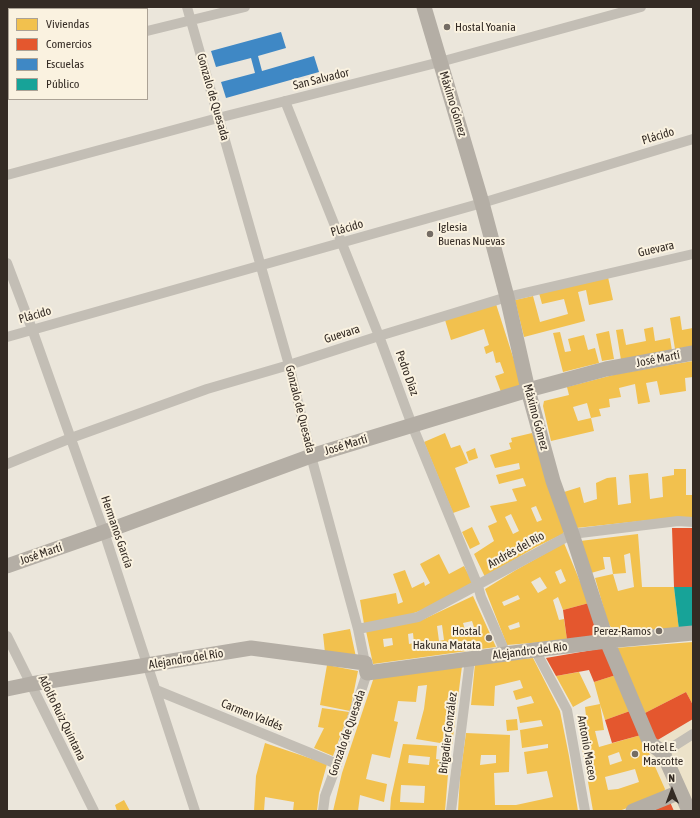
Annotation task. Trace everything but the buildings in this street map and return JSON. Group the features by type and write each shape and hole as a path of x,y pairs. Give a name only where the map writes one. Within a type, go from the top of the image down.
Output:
{"street":[{"name":"Gonzalo de Quesada","path":"187,7 289,364 311,456 358,629 366,668 337,764 325,796 323,811"},
{"path":"148,30 245,7"},
{"name":"Máximo Gómez","path":"424,7 482,202 528,390 553,481 607,641 650,743 663,753 689,811"},
{"name":"San Salvador","path":"7,175 218,118 440,62 640,7"},
{"name":"Pedro Díaz","path":"285,101 379,336 412,425 478,586 481,597 506,654"},
{"name":"Plácido","path":"7,337 341,243 693,139"},
{"name":"Guevara","path":"7,464 71,438 207,389 379,336 506,298 693,254"},
{"name":"Hermanos García","path":"7,263 104,532 195,811"},
{"name":"José Martí","path":"7,566 311,456 528,390 606,369 693,352"},
{"name":"Andrés del Río","path":"358,629 418,618 572,534 678,521 693,522"},
{"name":"Alejandro del Río","path":"7,689 251,648 366,668 470,659 607,641 693,633"},
{"name":"Adolfo Ruiz Quintana","path":"7,636 94,811"},
{"name":"Antonio Maceo","path":"535,650 568,710 585,811"},
{"name":"Brigadier González","path":"451,811 470,659"},
{"name":"Carmen Valdés","path":"156,690 337,764"},
{"path":"663,753 693,734"},
{"path":"633,811 680,792"}],"shaded area":[{"path":"693,719 693,811 674,811 647,747"}],"place":[{"name":"Hostal Yoania","path":"447,27"},
{"name":"Iglesia Buenas Nuevas","path":"430,234"},
{"name":"Perez-Ramos","path":"659,631"},
{"name":"Hostal Hakuna Matata","path":"489,638"},
{"name":"Hotel E. Mascotte","path":"635,754"}]}
